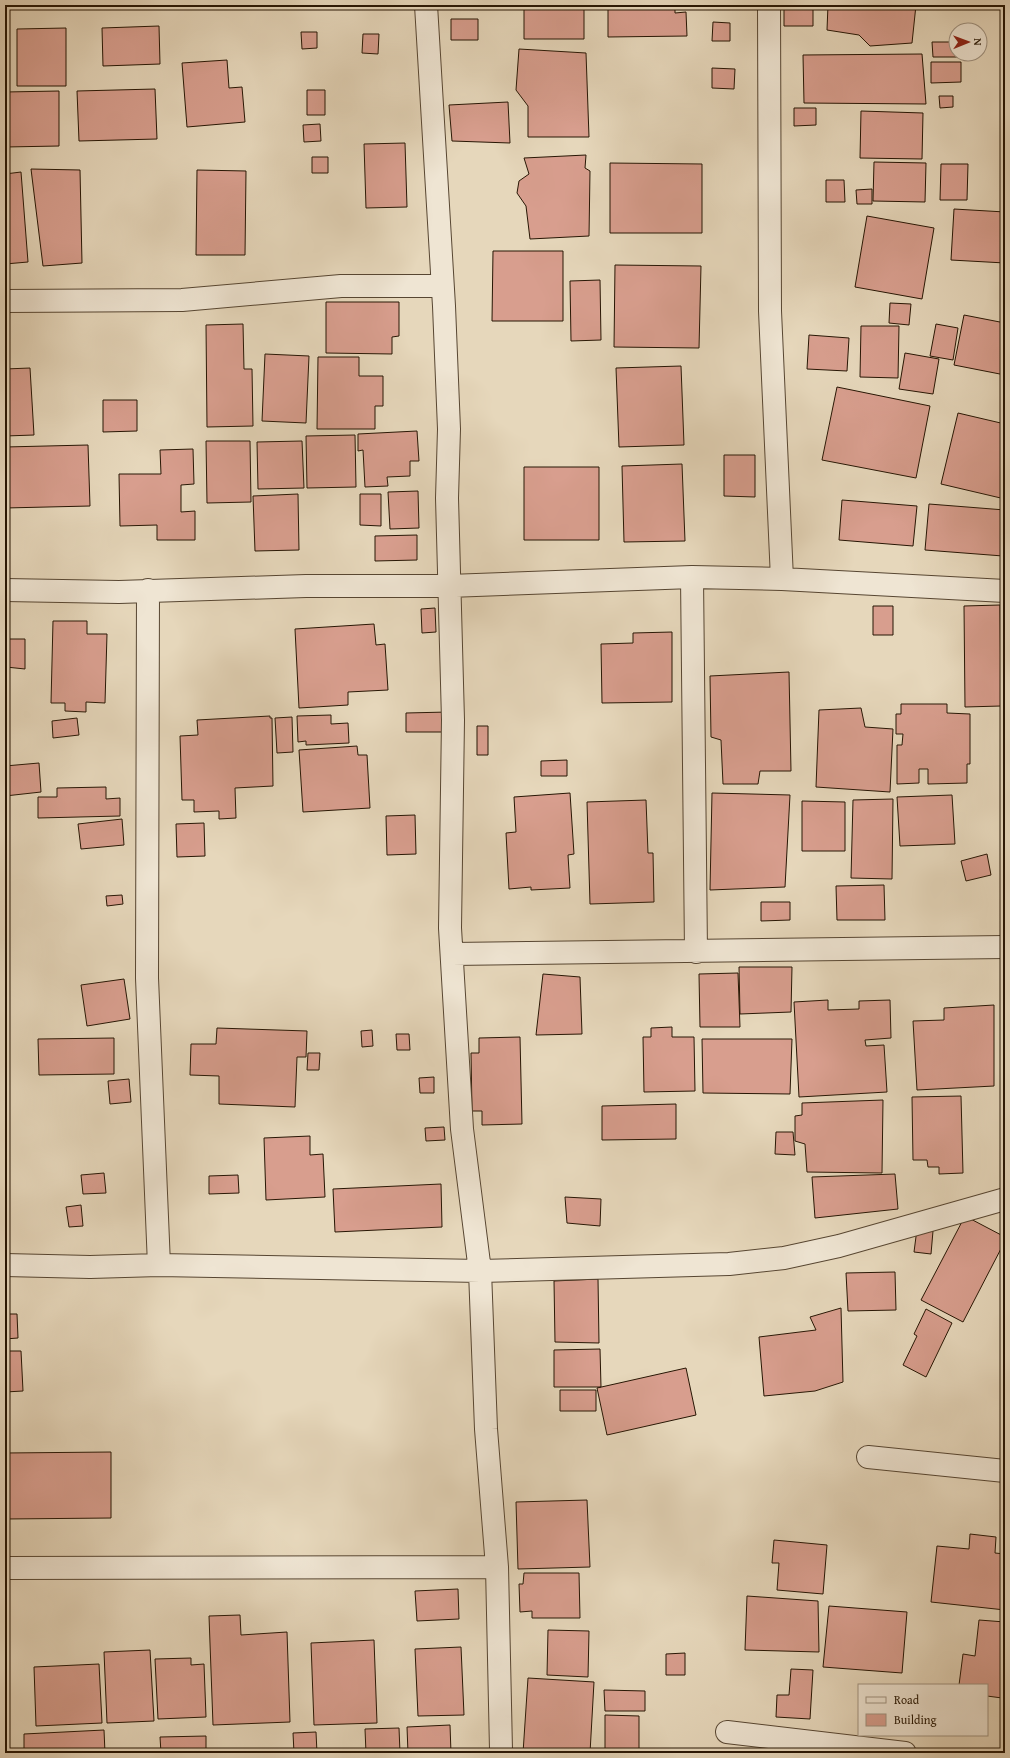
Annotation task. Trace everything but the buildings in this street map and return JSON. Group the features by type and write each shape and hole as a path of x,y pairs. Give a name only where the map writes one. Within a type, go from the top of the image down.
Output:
{"street":[{"path":"426,5 449,429 447,498 453,720 450,928 462,1129 480,1271 486,1429 497,1567 501,1750"},
{"path":"769,5 770,311 782,580"},
{"path":"5,301 182,300 342,286 442,286"},
{"path":"692,577 696,952"},
{"path":"5,590 119,592 306,586 450,586 692,577 1005,591"},
{"path":"148,590 147,978 159,1265"},
{"path":"452,954 1005,947"},
{"path":"5,1265 90,1267 159,1265 480,1271 729,1264 784,1258 839,1246 1005,1199"},
{"path":"868,1457 1005,1471"},
{"path":"5,1568 497,1567"},
{"path":"727,1732 904,1753"}]}
